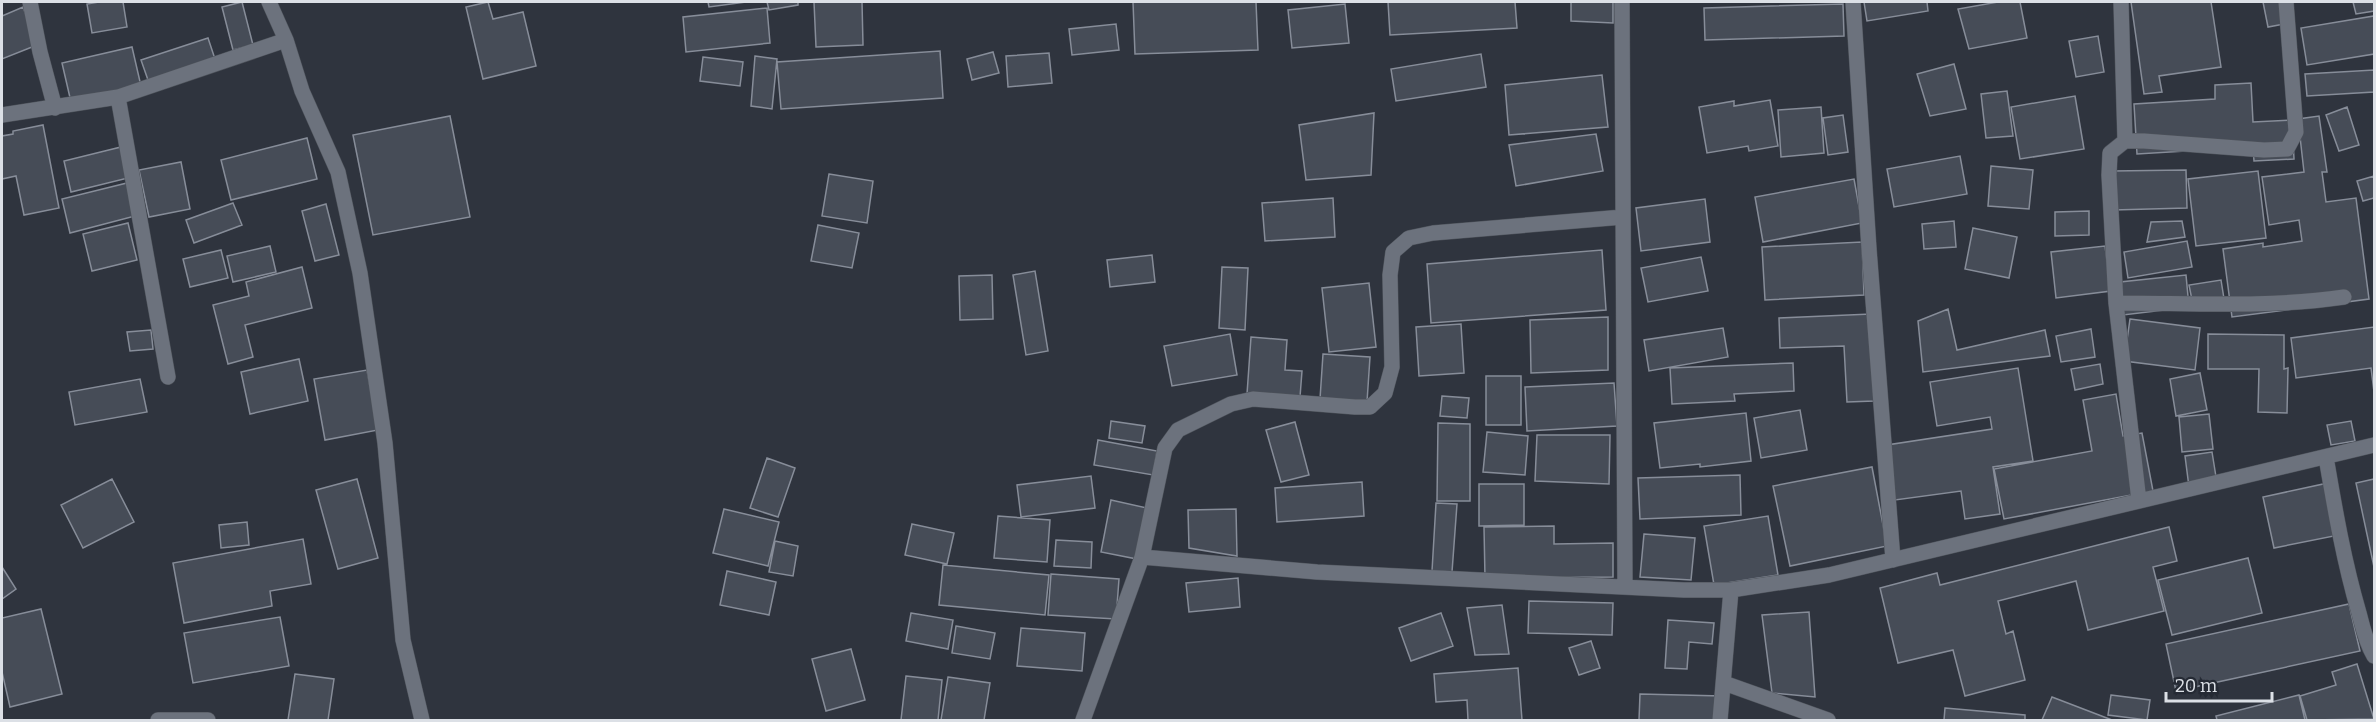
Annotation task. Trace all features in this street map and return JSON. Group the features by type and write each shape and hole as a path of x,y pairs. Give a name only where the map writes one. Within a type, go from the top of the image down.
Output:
{"street":[{"path":"30,2 55,108"},
{"path":"269,2 286,40 302,91 338,172 360,273 385,443 403,640 422,720"},
{"path":"1622,2 1625,586"},
{"path":"1854,2 1869,249 1893,560"},
{"path":"2121,2 2125,141"},
{"path":"2139,501 2116,303 2109,175 2110,153 2125,141 2264,150 2287,149 2296,132 2286,2"},
{"path":"2,115 118,97 286,40"},
{"path":"118,97 168,376"},
{"path":"1083,720 1142,557 1165,448 1178,430 1231,404 1253,399 1370,406 1384,393 1392,367 1390,274 1393,252 1409,238 1433,233 1623,217"},
{"path":"2116,303 2284,302 2344,297"},
{"path":"1142,557 1317,572 1684,590 1731,590 1828,575 2374,445"},
{"path":"2326,458 2351,588 2369,647 2374,656"},
{"path":"1720,720 1731,590"},
{"path":"1724,683 1828,720"},
{"path":"158,720 208,720"}],"building":[{"path":"123,2 127,27 92,33 87,4"},
{"path":"242,2 253,45 233,50 222,7"},
{"path":"488,2 493,19 523,12 536,66 483,79 466,7"},
{"path":"708,2 746,2 709,7"},
{"path":"767,2 798,2 798,5 769,10"},
{"path":"814,2 862,2 863,45 816,47"},
{"path":"1133,2 1256,2 1258,50 1135,54"},
{"path":"1388,2 1515,2 1517,28 1390,35"},
{"path":"1571,2 1613,2 1613,23 1571,21"},
{"path":"1864,2 1927,2 1928,11 1867,21"},
{"path":"1998,2 2020,2 2027,38 1969,49 1958,9"},
{"path":"2131,2 2211,2 2221,67 2159,76 2162,92 2144,94"},
{"path":"2263,2 2290,2 2294,22 2268,27"},
{"path":"2353,2 2374,2 2374,11 2356,14"},
{"path":"1345,4 1349,43 1292,48 1288,10"},
{"path":"1843,4 1844,36 1705,40 1704,8"},
{"path":"23,7 37,45 2,59 2,16"},
{"path":"767,8 770,43 686,52 683,17"},
{"path":"2374,16 2374,54 2307,65 2301,28"},
{"path":"1116,24 1119,50 1072,55 1069,29"},
{"path":"2098,36 2104,72 2076,77 2069,41"},
{"path":"208,38 215,59 148,80 141,60"},
{"path":"132,47 141,86 71,102 62,63"},
{"path":"940,51 943,98 781,109 777,62"},
{"path":"993,52 999,73 972,80 967,59"},
{"path":"1049,53 1052,83 1008,87 1006,56"},
{"path":"1481,54 1486,87 1396,101 1391,69"},
{"path":"755,56 777,59 772,109 751,106"},
{"path":"703,57 743,62 740,86 700,81"},
{"path":"1954,64 1966,109 1930,116 1917,74"},
{"path":"2374,70 2374,92 2307,96 2305,74"},
{"path":"1602,75 1608,127 1509,135 1505,85"},
{"path":"2251,83 2253,122 2292,120 2294,159 2254,161 2253,147 2137,154 2134,104 2215,99 2215,85"},
{"path":"2007,91 2013,136 1986,138 1981,94"},
{"path":"2075,96 2084,149 2020,159 2011,107"},
{"path":"1770,100 1778,146 1749,151 1748,146 1707,153 1699,107 1734,101 1734,106"},
{"path":"1821,107 1824,153 1781,157 1778,110"},
{"path":"2347,107 2359,145 2339,151 2326,115"},
{"path":"1374,113 1371,175 1306,180 1299,125"},
{"path":"1843,115 1848,152 1828,155 1823,118"},
{"path":"450,116 470,217 373,235 353,135"},
{"path":"2319,116 2327,172 2322,172 2326,202 2356,198 2369,299 2232,317 2223,249 2263,243 2263,247 2302,241 2299,220 2269,225 2262,177 2304,172 2298,119"},
{"path":"43,125 59,208 24,215 16,176 2,179 2,136 13,134 13,131"},
{"path":"1596,134 1603,171 1516,186 1509,145"},
{"path":"307,138 317,179 231,200 221,160"},
{"path":"121,147 128,178 71,192 64,161"},
{"path":"1960,156 1967,194 1894,207 1887,169"},
{"path":"181,162 190,209 149,217 139,170"},
{"path":"1991,166 2033,170 2029,209 1988,206"},
{"path":"2186,170 2187,208 2113,210 2112,171"},
{"path":"2258,171 2266,238 2196,246 2188,179"},
{"path":"829,174 873,181 867,223 822,216"},
{"path":"2374,176 2374,198 2363,201 2357,181"},
{"path":"1854,179 1862,223 1763,242 1755,197"},
{"path":"127,183 135,216 70,233 62,199"},
{"path":"1333,198 1335,237 1265,241 1262,203"},
{"path":"1705,199 1710,242 1641,251 1636,208"},
{"path":"233,203 242,225 194,243 186,220"},
{"path":"326,204 339,255 315,261 302,211"},
{"path":"2089,211 2089,235 2055,236 2055,212"},
{"path":"1954,221 1956,247 1924,249 1922,224"},
{"path":"2182,221 2185,237 2147,242 2151,222"},
{"path":"128,223 137,260 92,271 83,234"},
{"path":"818,225 859,233 852,268 811,261"},
{"path":"1973,228 2017,237 2009,278 1965,269"},
{"path":"2187,241 2192,267 2128,278 2124,252"},
{"path":"1862,242 1864,295 1765,300 1762,247"},
{"path":"270,246 276,272 233,282 227,256"},
{"path":"2105,246 2111,291 2056,298 2051,252"},
{"path":"221,250 228,278 190,287 183,259"},
{"path":"1602,250 1606,310 1431,323 1427,264"},
{"path":"1152,255 1155,282 1110,287 1107,260"},
{"path":"1701,257 1708,291 1648,302 1641,268"},
{"path":"302,267 312,308 245,325 253,357 228,364 213,305 249,296 246,282"},
{"path":"1222,267 1248,268 1245,330 1219,328"},
{"path":"1035,271 1048,351 1026,355 1013,275"},
{"path":"992,275 993,319 960,320 959,276"},
{"path":"2186,275 2189,307 2123,315 2120,282"},
{"path":"2221,280 2225,305 2194,310 2189,285"},
{"path":"1369,283 1376,347 1329,352 1322,288"},
{"path":"1948,309 1957,350 2045,330 2050,356 1923,372 1918,321"},
{"path":"1871,314 1874,401 1847,402 1844,346 1780,348 1779,318"},
{"path":"1608,317 1608,370 1531,373 1530,320"},
{"path":"2130,319 2200,328 2195,370 2124,361"},
{"path":"1461,324 1464,373 1419,376 1416,327"},
{"path":"2374,327 2374,392 2371,368 2296,378 2291,338"},
{"path":"1723,328 1728,357 1649,371 1644,340"},
{"path":"2091,329 2095,357 2061,362 2056,336"},
{"path":"151,330 153,349 130,351 127,332"},
{"path":"1230,334 1237,375 1172,386 1164,346"},
{"path":"2208,334 2284,335 2284,369 2288,368 2287,413 2258,412 2259,369 2208,369"},
{"path":"1251,337 1287,340 1285,370 1302,371 1300,397 1247,394"},
{"path":"1323,354 1370,357 1367,402 1320,399"},
{"path":"299,359 308,401 250,414 241,372"},
{"path":"1793,363 1794,391 1734,394 1735,401 1672,404 1670,368"},
{"path":"2100,364 2103,384 2075,390 2071,369"},
{"path":"2018,368 2033,461 1993,467 2000,514 1965,519 1961,491 1895,500 1887,445 1992,429 1990,417 1937,426 1930,382"},
{"path":"367,370 378,430 325,440 314,379"},
{"path":"2200,373 2207,410 2176,416 2170,379"},
{"path":"1486,376 1521,376 1521,425 1486,425"},
{"path":"140,379 147,412 75,425 69,392"},
{"path":"1614,383 1617,426 1527,431 1525,387"},
{"path":"2116,394 2123,436 2142,433 2153,491 2004,519 1994,469 2092,451 2083,400"},
{"path":"1442,396 1469,398 1467,418 1440,416"},
{"path":"1800,410 1807,450 1761,458 1754,418"},
{"path":"1746,413 1751,461 1700,467 1700,464 1660,468 1654,423"},
{"path":"2209,414 2213,449 2182,452 2179,417"},
{"path":"1111,421 1145,426 1142,443 1109,438"},
{"path":"2351,421 2355,441 2331,445 2327,425"},
{"path":"1295,422 1309,475 1281,482 1266,430"},
{"path":"1438,423 1470,424 1470,501 1437,501"},
{"path":"1487,432 1528,436 1525,475 1483,472"},
{"path":"1537,435 1610,435 1609,484 1535,481"},
{"path":"1098,440 1157,451 1153,475 1094,465"},
{"path":"2212,452 2217,483 2189,487 2185,456"},
{"path":"767,458 795,468 778,517 750,508"},
{"path":"1872,467 1887,546 1790,566 1773,486"},
{"path":"1740,475 1741,515 1640,519 1638,478"},
{"path":"1091,476 1095,508 1021,517 1017,485"},
{"path":"112,479 134,522 83,548 61,505"},
{"path":"357,479 378,558 338,569 316,490"},
{"path":"2374,479 2374,567 2356,483"},
{"path":"1362,482 1364,516 1277,522 1275,488"},
{"path":"2328,483 2339,535 2274,548 2263,497"},
{"path":"1479,484 1524,484 1524,525 1479,526"},
{"path":"1111,500 1147,508 1137,559 1101,552"},
{"path":"1436,503 1457,504 1452,572 1432,571"},
{"path":"724,509 779,522 768,566 713,553"},
{"path":"1236,509 1237,556 1189,548 1188,510"},
{"path":"998,516 1050,520 1047,562 994,558"},
{"path":"1768,516 1778,575 1714,585 1704,526"},
{"path":"247,522 249,545 221,548 219,525"},
{"path":"912,524 954,533 947,564 905,555"},
{"path":"1554,526 1554,544 1613,543 1613,577 1485,578 1484,527"},
{"path":"2169,527 2177,561 2153,567 2164,611 2088,630 2076,581 1998,601 2006,634 2013,631 2025,680 1965,696 1953,650 1898,663 1880,588 1937,573 1940,585"},
{"path":"1644,534 1695,538 1691,580 1640,577"},
{"path":"303,539 311,584 270,591 272,606 184,623 173,563"},
{"path":"1056,540 1092,542 1091,568 1054,566"},
{"path":"775,541 798,546 793,576 769,572"},
{"path":"2248,558 2262,613 2172,635 2158,580"},
{"path":"943,565 1049,575 1045,615 939,605"},
{"path":"2,567 16,589 2,599"},
{"path":"727,571 776,582 769,615 720,605"},
{"path":"1051,574 1119,579 1116,619 1048,615"},
{"path":"1238,578 1240,607 1189,612 1186,583"},
{"path":"1529,601 1613,603 1612,635 1528,633"},
{"path":"2349,604 2360,651 2176,691 2166,644"},
{"path":"1502,605 1509,654 1475,655 1467,608"},
{"path":"41,609 62,694 10,707 2,672 2,618"},
{"path":"1809,612 1815,697 1772,693 1762,615"},
{"path":"911,613 953,620 948,649 906,641"},
{"path":"1441,613 1453,646 1411,661 1399,628"},
{"path":"280,617 289,666 193,683 184,633"},
{"path":"1668,620 1714,623 1712,644 1689,642 1687,669 1665,668"},
{"path":"956,626 995,633 990,659 952,653"},
{"path":"1021,628 1085,633 1082,671 1017,666"},
{"path":"1591,641 1600,668 1579,675 1569,648"},
{"path":"851,649 865,700 826,711 812,659"},
{"path":"2357,664 2374,719 2307,720 2300,696 2336,685 2332,672"},
{"path":"1518,668 1522,720 1468,720 1467,700 1436,702 1434,674"},
{"path":"295,674 334,679 328,720 288,720"},
{"path":"906,676 942,680 938,720 901,720"},
{"path":"948,677 990,683 984,720 941,720"},
{"path":"1640,694 1722,696 1722,720 1639,720"},
{"path":"2111,695 2150,700 2147,720 2108,715"},
{"path":"2299,695 2305,720 2217,720 2216,716"},
{"path":"2052,697 2112,720 2042,720"},
{"path":"1945,708 2025,715 2025,720 1944,720"}]}
